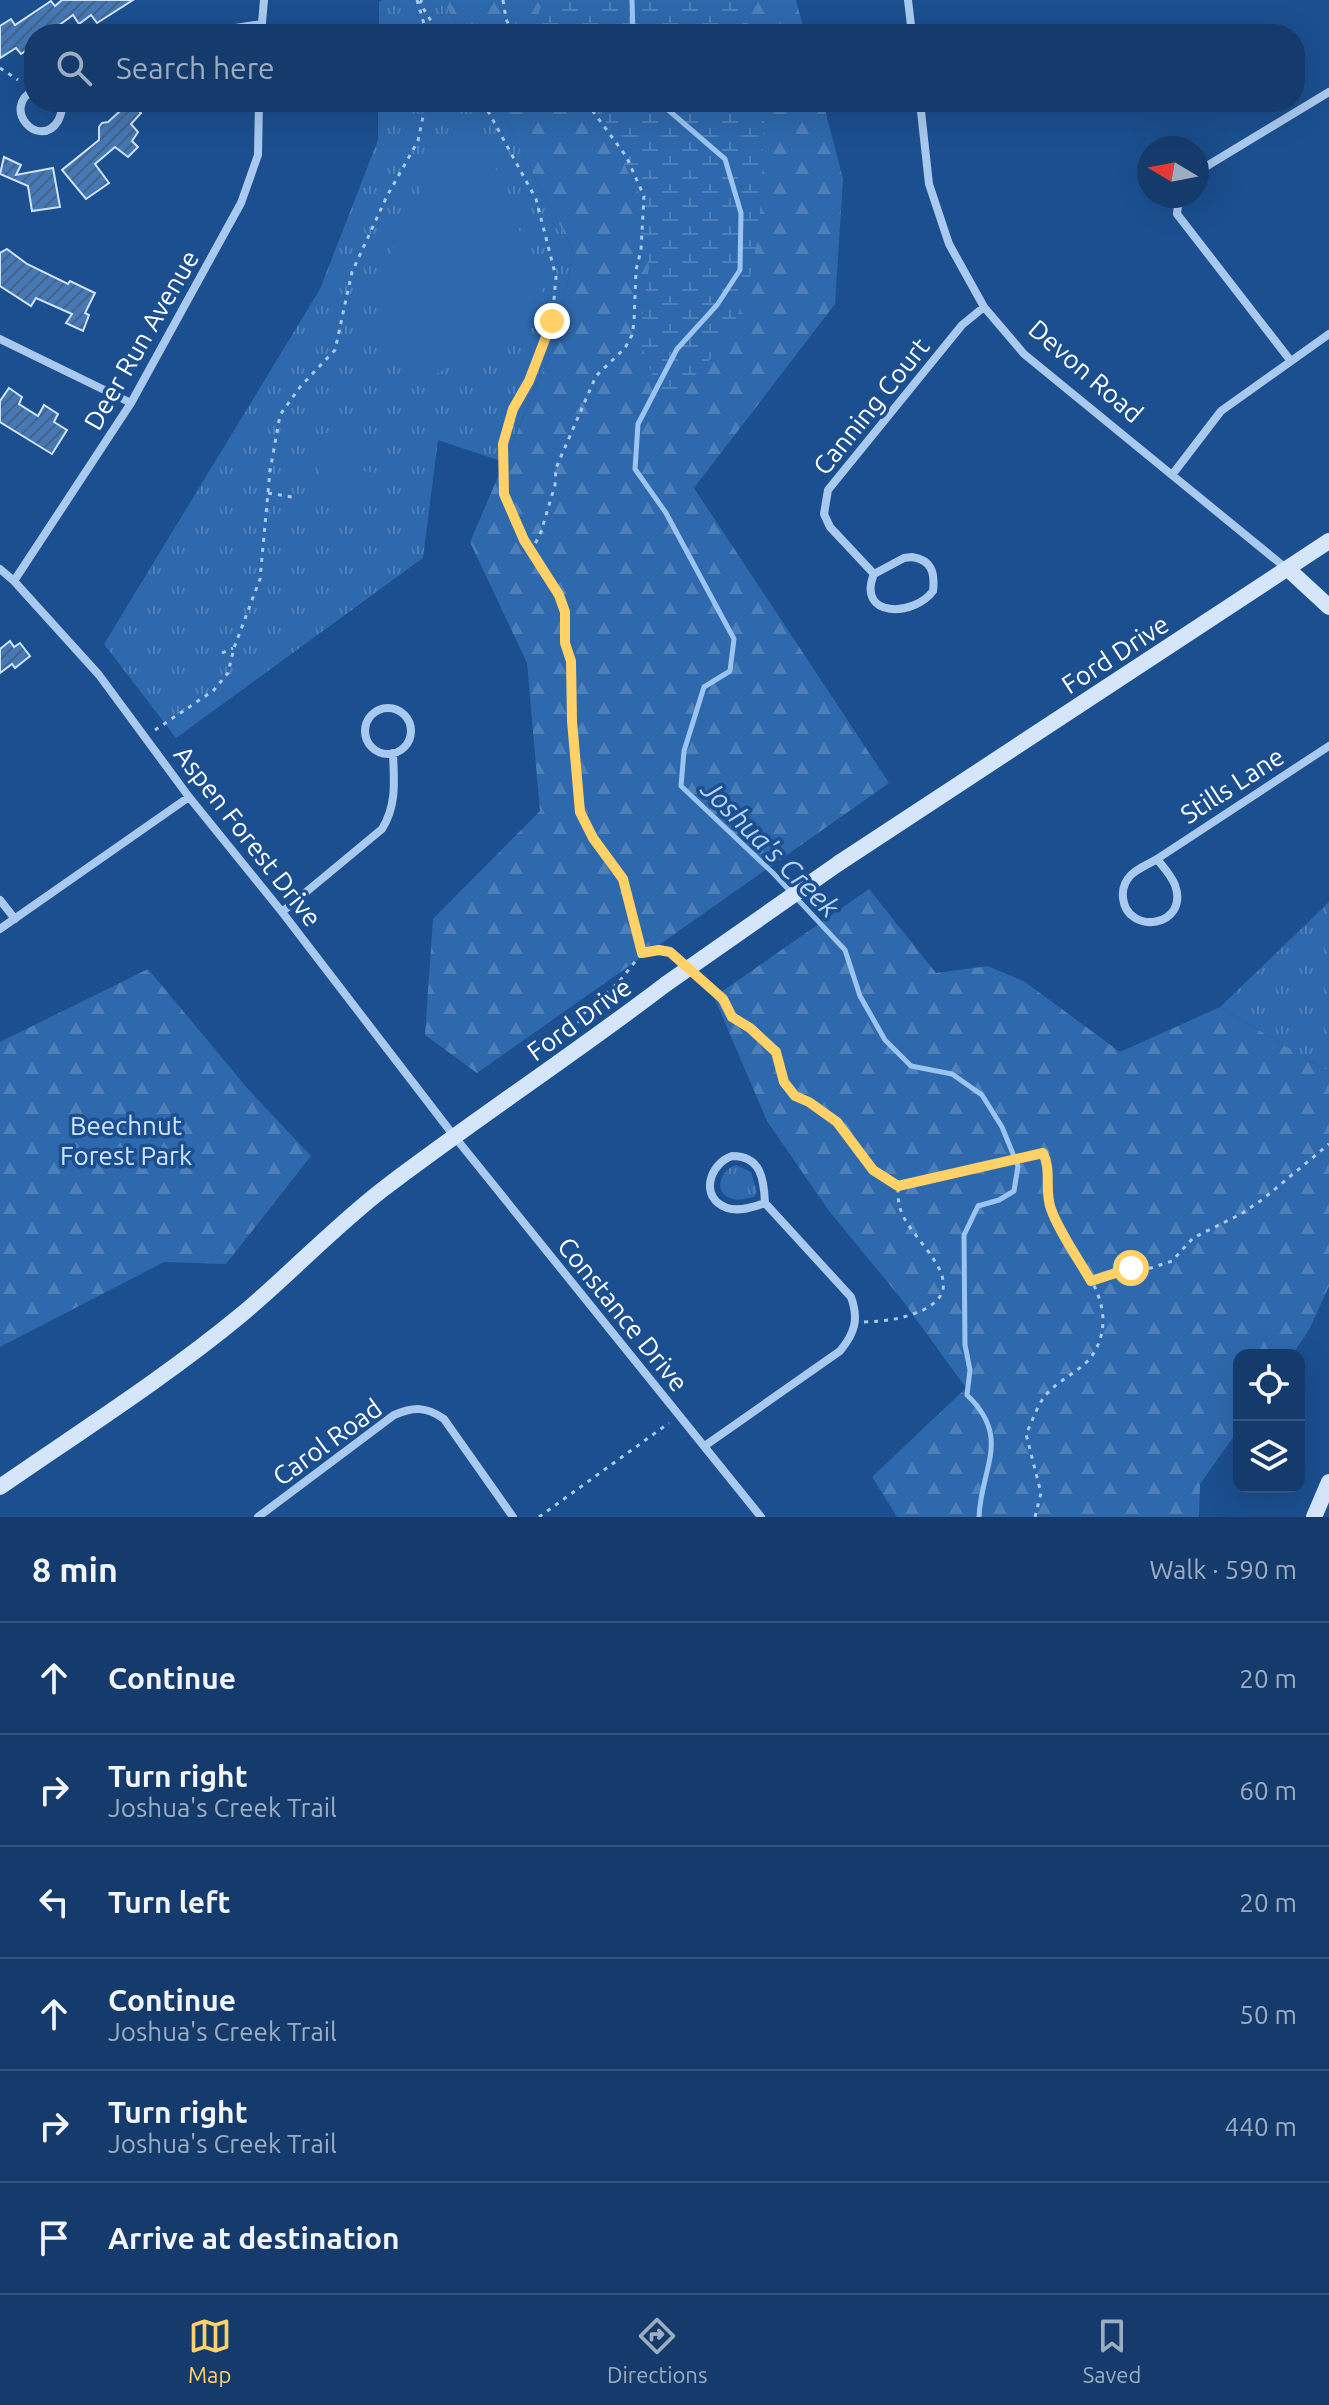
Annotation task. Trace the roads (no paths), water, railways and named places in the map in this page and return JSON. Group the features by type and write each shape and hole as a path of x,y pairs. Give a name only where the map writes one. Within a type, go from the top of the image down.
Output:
{"main road":[{"name":"Ford Drive","path":"0,1487 170,1369 242,1314 306,1254 380,1192 454,1136 584,1047 666,984 839,863 1329,541"},
{"name":"Devon Road","path":"1288,569 1329,607"},
{"path":"1314,1517 1329,1482"}],"street":[{"path":"262,24 264,0"},
{"path":"908,0 911,24"},
{"path":"1305,107 1329,92"},
{"path":"24,96 19,109 23,122 34,130 41,131 53,126 61,112"},
{"name":"Deer Run Avenue","path":"14,581 131,403 241,203 258,155 259,112"},
{"name":"Devon Road","path":"921,112 929,184 949,244 984,307 1024,354 1288,569"},
{"path":"1209,165 1296,112"},
{"path":"1178,208 1177,214 1290,360"},
{"name":"Canning Court","path":"874,574 830,527 824,514 828,490 962,325 984,307"},
{"path":"1172,475 1221,411 1329,334"},
{"path":"0,339 131,403"},
{"name":"Canning Court","path":"904,558 921,558 932,569 933,591 922,601 898,610 886,610 874,599 871,587 874,574 904,558"},
{"name":"Aspen Forest Drive","path":"0,569 99,675 189,797 282,912 454,1136"},
{"path":"382,708 397,709 408,718 410,725 406,746 393,753 378,751 367,740 366,724 382,708"},
{"name":"Stills Lane","path":"1157,859 1176,888 1176,906 1164,920 1145,922 1129,913 1124,905 1123,887 1133,872 1329,746"},
{"path":"282,912 382,829 391,815 395,799 393,753"},
{"path":"0,929 189,797"},
{"path":"0,900 15,919"},
{"name":"Constance Drive","path":"454,1136 761,1517"},
{"path":"706,1445 840,1351 851,1339 856,1323 851,1297 765,1203 761,1172 750,1159 741,1156 724,1159 712,1171 710,1188 719,1203 735,1209 765,1203"},
{"name":"Carol Road","path":"258,1517 394,1415 420,1408 433,1411 444,1419 513,1517"}],"waterway":[{"name":"Joshua's Creek","path":"632,0 633,24"},
{"name":"Joshua's Creek","path":"671,112 725,159 741,213 740,270 717,305 677,349 638,424 635,469 666,513 734,639 730,671 704,687 684,751 681,786 773,873 845,950 860,996 885,1040 911,1066 952,1074 982,1095 1002,1127 1018,1166 1014,1191 999,1200 978,1206 964,1235 965,1345 970,1370 967,1395 981,1411 991,1439 979,1517"}],"park label":[{"name":"Beechnut Forest Park","path":"126,1140"}]}
